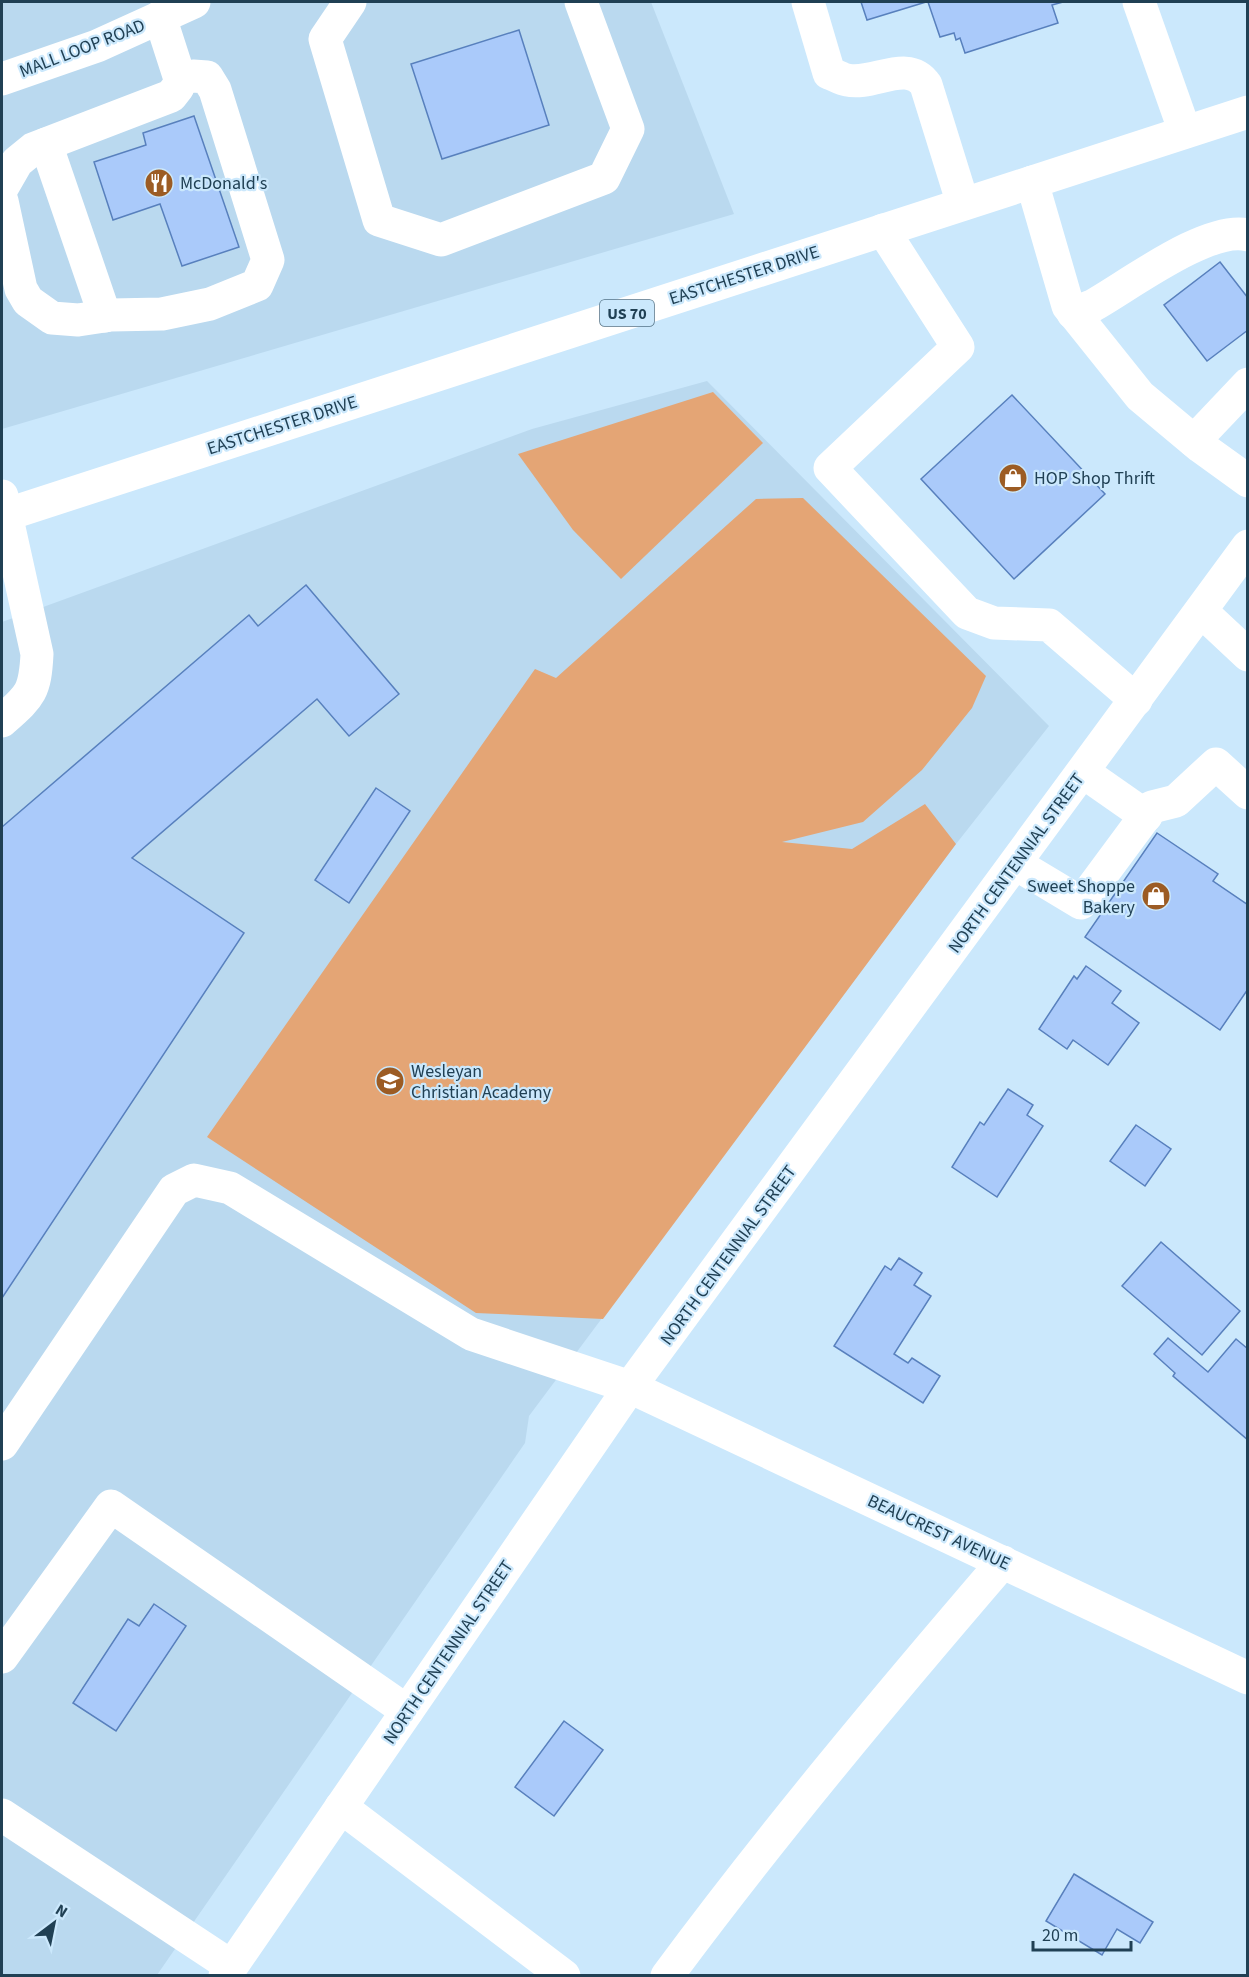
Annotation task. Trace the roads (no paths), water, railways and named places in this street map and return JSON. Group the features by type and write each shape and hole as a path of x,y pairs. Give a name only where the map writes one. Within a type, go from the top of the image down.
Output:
{"main road":[{"name":"MALL LOOP ROAD","path":"2,79 97,46 194,2"},
{"path":"350,2 325,39 379,220 441,240 604,178 628,129 581,2"},
{"path":"808,2 829,73 848,81 911,72 921,78 926,85 963,204"},
{"path":"1140,2 1185,132"},
{"path":"2,201 21,289 28,301 52,318 78,320 105,316 162,314 210,304 249,291 257,285 265,274 268,260 215,90 194,78 160,17"},
{"path":"2,188 17,162 45,144 171,96 178,87 194,78"},
{"name":"EASTCHESTER DRIVE","path":"4,508 1248,112"},
{"path":"45,144 105,316"},
{"path":"1032,182 1068,306 1073,313 1140,396 1194,441 1248,481"},
{"path":"883,230 958,347 830,468 967,613 994,623 1049,626 1136,700"},
{"path":"1073,313 1092,306 1207,240 1236,232 1248,235"},
{"path":"1194,441 1248,384"},
{"path":"2,721 30,694 35,680 37,654 4,508"},
{"name":"NORTH CENTENNIAL STREET","path":"228,1971 630,1387 1248,546"},
{"path":"1201,611 1248,655"},
{"path":"1016,864 1081,903 1152,807 1176,801 1216,764 1248,793"},
{"path":"1083,772 1146,816"},
{"name":"BEAUCREST AVENUE","path":"2,1444 174,1190 194,1180 230,1188 471,1334 630,1387 1248,1678"},
{"path":"2,1657 111,1506 407,1711"},
{"path":"667,1976 725,1898 860,1729 1003,1562"},
{"path":"341,1808 564,1976"},
{"path":"2,1815 228,1971"}],"place":[{"name":"McDonald's","path":"159,183"},
{"name":"HOP Shop Thrift","path":"1013,478"},
{"name":"Sweet Shoppe Bakery","path":"1156,896"},
{"name":"Wesleyan Christian Academy","path":"390,1081"}]}
